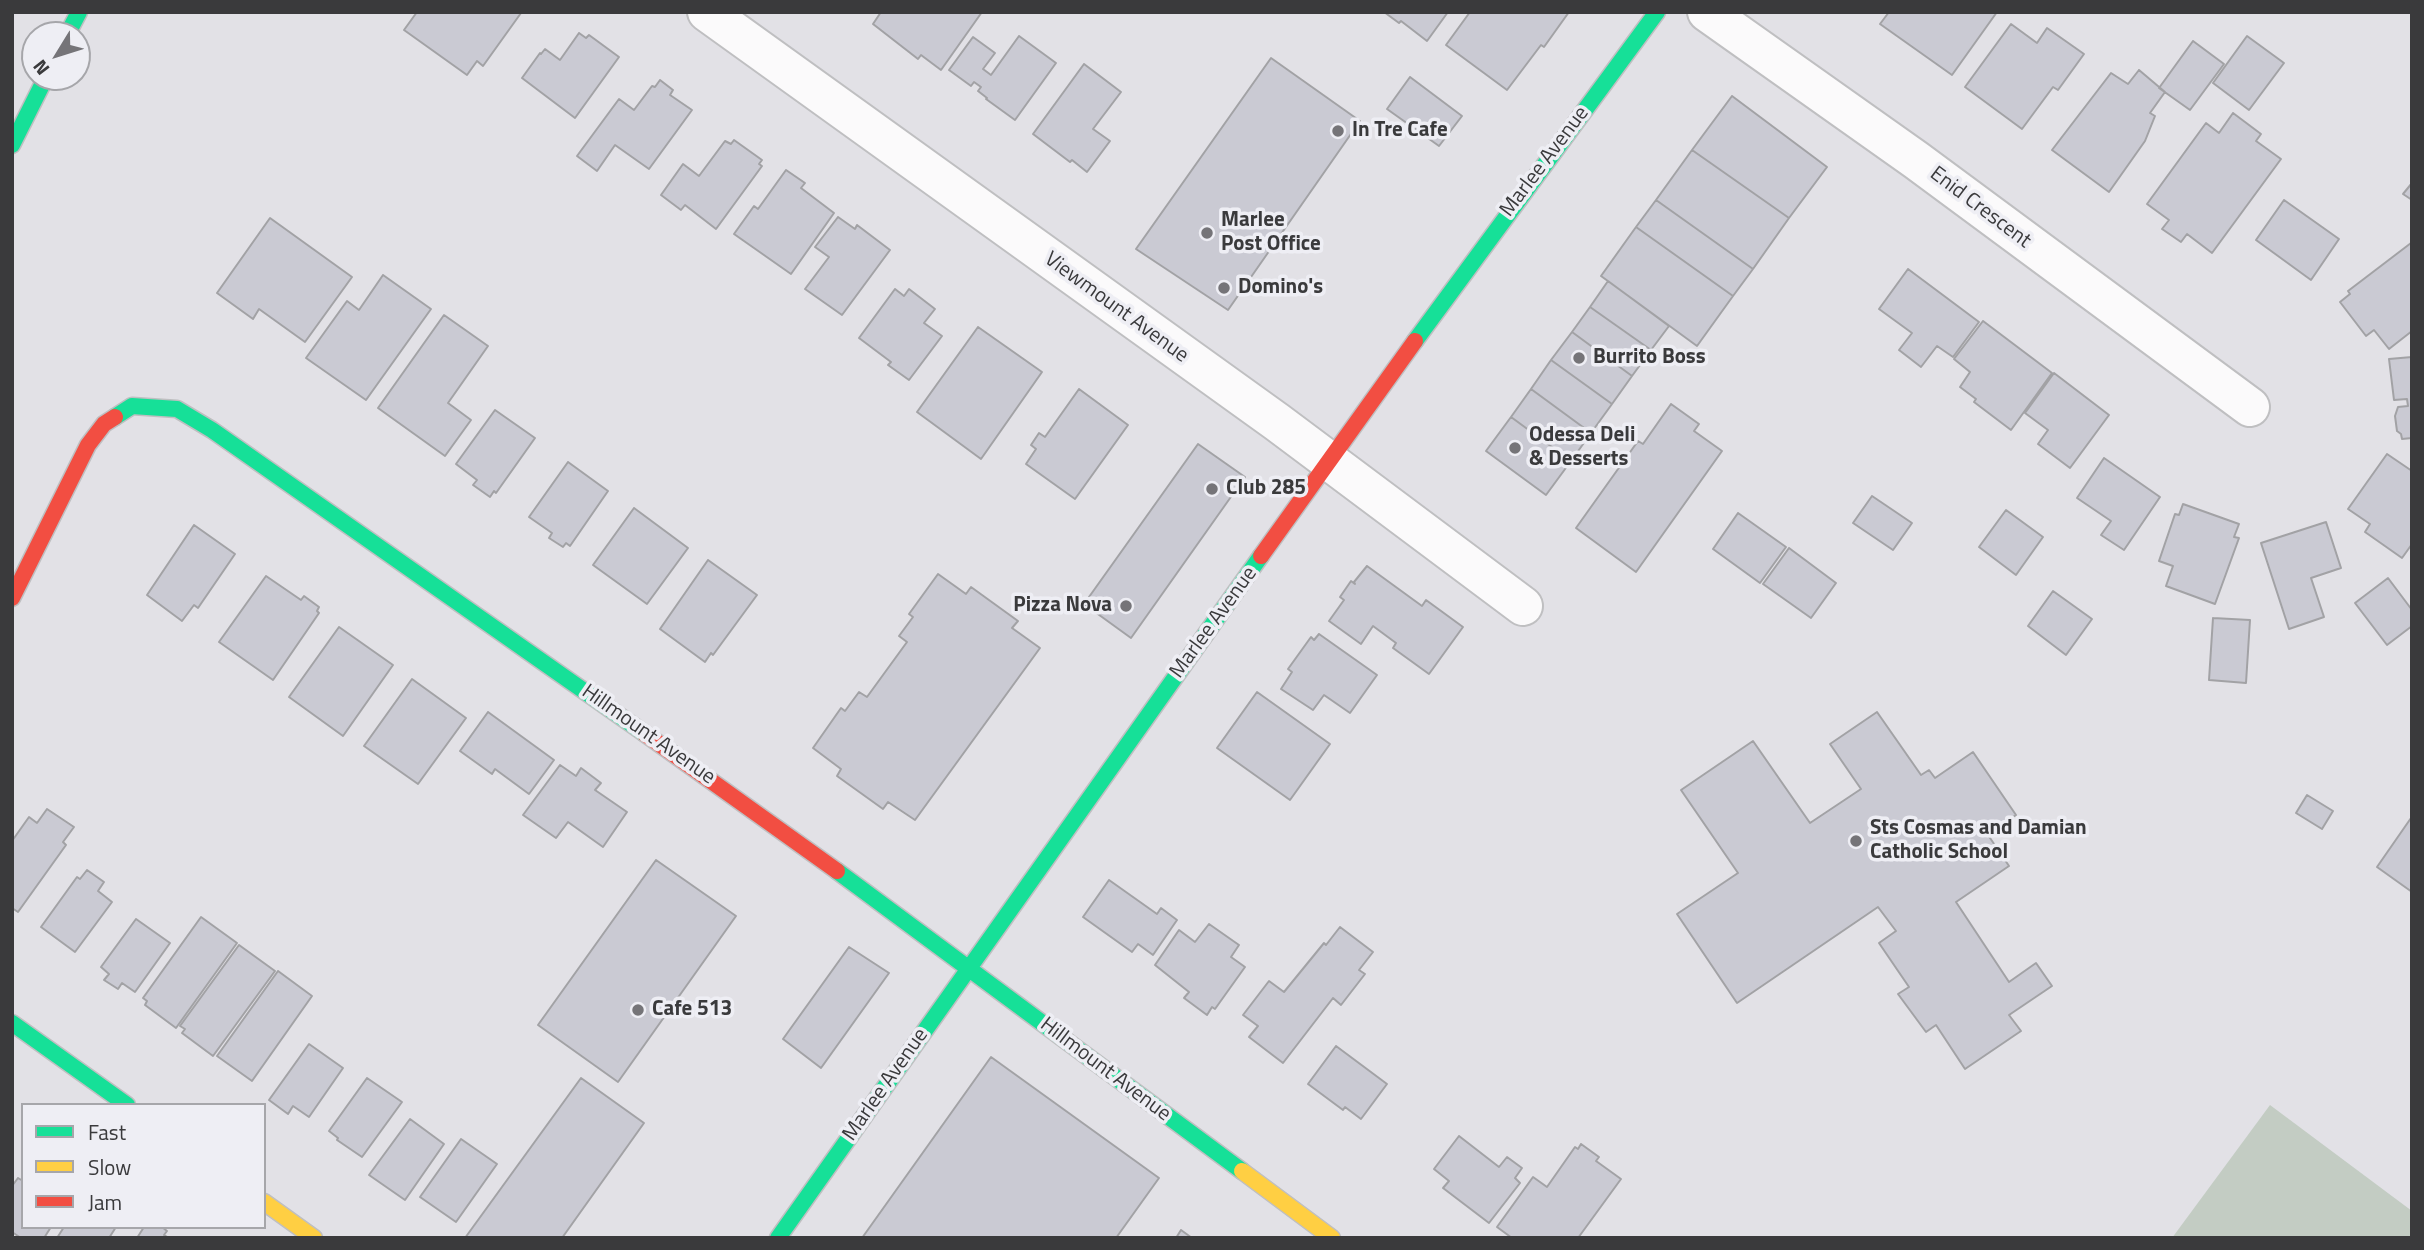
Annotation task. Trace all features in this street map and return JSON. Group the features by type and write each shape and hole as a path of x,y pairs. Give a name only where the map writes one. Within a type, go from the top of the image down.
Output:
{"main road":[{"name":"Marlee Avenue","path":"778,1238 1329,460 1657,12"},
{"path":"12,145 39,91"},
{"name":"Hillmount Avenue","path":"12,598 88,445 104,424 132,406 177,409 212,430 690,765 1332,1238"},
{"path":"12,1023 125,1103"},
{"path":"266,1203 314,1238"}],"street":[{"name":"Viewmount Avenue","path":"707,12 1329,460 1523,606"},
{"name":"Enid Crescent","path":"1707,12 1927,168 2250,407"}],"shaded area":[{"path":"2270,1105 2412,1211 2412,1238 2172,1238"}],"building":[{"path":"417,12 521,13 483,66 477,61 467,75 404,30"},
{"path":"881,12 982,12 941,70 921,55 918,59 873,24"},
{"path":"1384,12 1448,12 1427,41"},
{"path":"1470,12 1569,12 1544,47 1541,45 1507,90 1446,45"},
{"path":"1889,12 1997,12 1952,75 1880,24"},
{"path":"2011,24 2037,43 2047,28 2084,54 2058,90 2053,87 2022,129 1965,87"},
{"path":"579,33 586,38 589,35 619,57 575,118 522,78 545,49 560,60"},
{"path":"1019,36 1056,63 1015,120 986,99 978,91 981,87 974,82 971,86 949,70 973,37 995,53 983,69 991,75"},
{"path":"2247,36 2284,63 2249,110 2213,83"},
{"path":"2193,41 2224,64 2190,110 2159,88"},
{"path":"1271,58 1360,121 1228,310 1136,249"},
{"path":"1084,64 1121,92 1093,129 1110,141 1087,172 1033,134"},
{"path":"2139,70 2165,92 2150,113 2155,116 2145,141 2109,192 2052,150 2111,73 2128,84"},
{"path":"1410,77 1462,116 1439,146 1387,109"},
{"path":"660,80 673,90 670,95 692,110 649,169 615,145 597,171 577,156 619,99 634,110 652,86 655,87"},
{"path":"1732,96 1827,167 1789,218 1692,150"},
{"path":"2233,113 2261,134 2256,141 2281,159 2212,253 2187,234 2181,242 2162,229 2169,220 2147,204 2206,123 2219,133"},
{"path":"734,140 762,160 759,164 762,166 716,229 685,205 681,210 661,195 683,164 699,176 725,141 731,144"},
{"path":"1692,150 1789,218 1753,269 1656,200"},
{"path":"786,170 805,183 801,188 834,213 791,274 734,234 754,206 758,209"},
{"path":"2412,183 2412,200 2403,194"},
{"path":"1656,200 1753,269 1733,296 1636,227"},
{"path":"2284,200 2339,239 2311,280 2256,240"},
{"path":"838,217 855,229 857,225 890,250 842,315 805,289 829,257 815,247"},
{"path":"270,218 352,277 305,342 259,309 253,319 217,293"},
{"path":"1636,227 1733,296 1697,346 1601,276"},
{"path":"2411,243 2412,331 2389,349 2374,330 2366,336 2340,302 2350,294 2348,291"},
{"path":"1908,269 1979,322 1953,357 1937,346 1921,367 1899,350 1912,333 1879,309"},
{"path":"383,275 431,309 366,400 306,358 347,301 359,310"},
{"path":"1608,281 1669,326 1651,350 1590,307"},
{"path":"895,289 904,296 909,289 935,309 924,323 942,336 909,380 888,365 891,362 859,338"},
{"path":"1590,307 1651,350 1632,376 1572,332"},
{"path":"444,315 488,346 448,403 471,420 445,456 378,408"},
{"path":"1983,321 2052,373 2011,430 1974,402 1976,399 1960,387 1970,372 1954,359"},
{"path":"978,327 1042,372 981,459 917,412"},
{"path":"1572,332 1632,376 1612,404 1551,360"},
{"path":"2412,357 2412,438 2402,439 2397,431 2395,416 2398,407 2408,406 2407,399 2394,400 2389,359"},
{"path":"1551,360 1612,404 1591,433 1531,389"},
{"path":"2054,373 2109,415 2070,468 2038,444 2048,430 2025,413"},
{"path":"1079,389 1128,425 1075,499 1026,464 1036,449 1031,445 1039,433 1045,437"},
{"path":"1531,389 1591,433 1571,461 1511,417"},
{"path":"1671,404 1699,424 1694,431 1722,451 1636,572 1576,528 1638,441 1643,444"},
{"path":"495,410 535,438 496,493 494,491 490,497 473,485 477,480 456,464"},
{"path":"1511,417 1571,461 1546,495 1486,451"},
{"path":"1198,444 1245,477 1131,638 1084,604"},
{"path":"2387,454 2412,471 2412,544 2402,558 2365,532 2370,524 2348,509"},
{"path":"2104,458 2160,497 2124,550 2101,535 2111,521 2077,498"},
{"path":"568,462 608,491 570,546 566,543 563,547 549,538 552,533 529,517"},
{"path":"1872,496 1912,523 1893,550 1853,523"},
{"path":"2183,504 2239,524 2234,537 2239,538 2215,604 2166,586 2173,566 2159,561 2175,514 2179,515"},
{"path":"634,508 688,548 647,604 593,565"},
{"path":"2006,510 2043,537 2016,575 1979,547"},
{"path":"1738,513 1786,547 1760,583 1713,549"},
{"path":"2326,522 2341,568 2311,578 2324,617 2289,629 2261,543"},
{"path":"194,525 235,554 198,608 194,605 182,621 147,595"},
{"path":"1789,548 1836,583 1811,618 1763,584"},
{"path":"708,560 757,595 705,662 660,629"},
{"path":"1367,566 1422,606 1426,600 1463,627 1429,674 1393,648 1396,643 1373,626 1361,644 1329,621 1344,600 1340,597 1351,581 1355,584"},
{"path":"938,574 966,594 971,587 1018,621 1012,628 1040,648 915,820 888,802 883,809 837,776 841,769 813,748 841,708 845,711 859,692 867,697 907,642 899,636 913,617 909,614"},
{"path":"266,576 301,600 304,596 319,607 319,613 273,680 219,642"},
{"path":"2388,578 2412,610 2412,626 2387,645 2355,603"},
{"path":"2053,591 2092,619 2066,655 2028,626"},
{"path":"2213,618 2250,620 2246,683 2209,680"},
{"path":"339,627 393,665 343,736 289,697"},
{"path":"1319,634 1377,675 1350,713 1324,695 1313,710 1281,689 1292,672 1288,669 1311,637 1314,640"},
{"path":"412,679 466,718 418,784 364,746"},
{"path":"1257,692 1330,744 1290,800 1217,748"},
{"path":"488,712 554,760 529,794 495,769 492,774 460,751"},
{"path":"1877,712 1921,775 1929,770 1935,778 1973,752 2016,815 1988,835 2009,866 1956,902 2009,982 2036,963 2052,986 2009,1015 2021,1031 1965,1069 1936,1025 1926,1032 1898,994 1909,987 1879,943 1896,931 1878,907 1737,1003 1677,914 1738,873 1681,790 1753,741 1810,823 1861,789 1830,744"},
{"path":"560,765 576,776 581,768 601,783 595,790 627,812 603,847 568,822 556,838 523,815"},
{"path":"2307,795 2333,811 2322,829 2296,813"},
{"path":"47,809 74,827 63,842 66,845 18,912 12,908 12,841 29,817 37,823"},
{"path":"2412,819 2412,892 2377,867"},
{"path":"656,860 736,916 618,1082 538,1025"},
{"path":"87,870 104,882 98,891 112,902 75,952 41,927 77,877 80,879"},
{"path":"1109,880 1157,914 1161,908 1177,920 1153,955 1138,944 1132,952 1083,917"},
{"path":"201,917 237,943 176,1028 145,1005 147,1001 143,998"},
{"path":"136,919 170,943 135,992 122,983 118,989 104,980 109,974 101,967"},
{"path":"1209,924 1239,945 1231,957 1245,967 1215,1009 1212,1007 1207,1015 1184,998 1189,992 1155,965 1179,930 1195,942"},
{"path":"1340,927 1373,952 1359,970 1365,974 1341,1005 1333,998 1283,1063 1249,1037 1258,1026 1243,1015 1269,981 1284,992"},
{"path":"239,945 275,971 213,1056 182,1033 185,1029 180,1026"},
{"path":"849,947 889,973 821,1068 783,1039"},
{"path":"278,971 312,996 252,1081 217,1056"},
{"path":"309,1044 343,1068 309,1117 293,1106 288,1114 269,1100"},
{"path":"1336,1046 1387,1084 1361,1119 1345,1107 1343,1110 1308,1084"},
{"path":"991,1057 1159,1178 1116,1238 862,1238"},
{"path":"367,1078 402,1102 362,1157 337,1140 329,1131"},
{"path":"581,1078 644,1123 562,1238 465,1238"},
{"path":"410,1119 444,1144 405,1200 369,1175"},
{"path":"1459,1136 1499,1167 1507,1157 1522,1168 1515,1178 1520,1183 1489,1223 1443,1188 1449,1181 1434,1169"},
{"path":"461,1139 497,1164 456,1222 420,1197"},
{"path":"1581,1144 1599,1157 1596,1161 1621,1179 1578,1238 1512,1238 1497,1227 1533,1177 1547,1187 1575,1147 1578,1149"},
{"path":"18,1178 21,1180 21,1229 50,1229 44,1238 21,1238 12,1232 12,1186"},
{"path":"63,1229 115,1229 109,1238 57,1238"},
{"path":"143,1229 164,1229 167,1231 164,1235 169,1238 137,1238"},
{"path":"1181,1230 1192,1238 1176,1238"}],"traffic: fast":[{"path":"74,21 79,12"},
{"path":"1415,341 1657,12"},
{"path":"12,145 39,91"},
{"path":"115,417 132,406 177,409 212,430 644,733"},
{"path":"778,1238 1261,556"},
{"path":"837,871 1242,1171"},
{"path":"12,1023 124,1103"}],"traffic: slow":[{"path":"1242,1171 1332,1238"},
{"path":"266,1203 314,1238"}],"traffic: jam":[{"path":"1261,556 1415,341"},
{"path":"12,598 88,445 104,424 115,417"},
{"path":"644,733 837,871"}],"place":[{"name":"In Tre Cafe","path":"1338,131"},
{"name":"Marlee Post Office","path":"1207,233"},
{"name":"Domino's","path":"1224,288"},
{"name":"Burrito Boss","path":"1579,358"},
{"name":"Odessa Deli & Desserts","path":"1515,448"},
{"name":"Club 285","path":"1212,489"},
{"name":"Pizza Nova","path":"1126,606"},
{"name":"Sts Cosmas and Damian Catholic School","path":"1856,841"},
{"name":"Cafe 513","path":"638,1010"}]}
